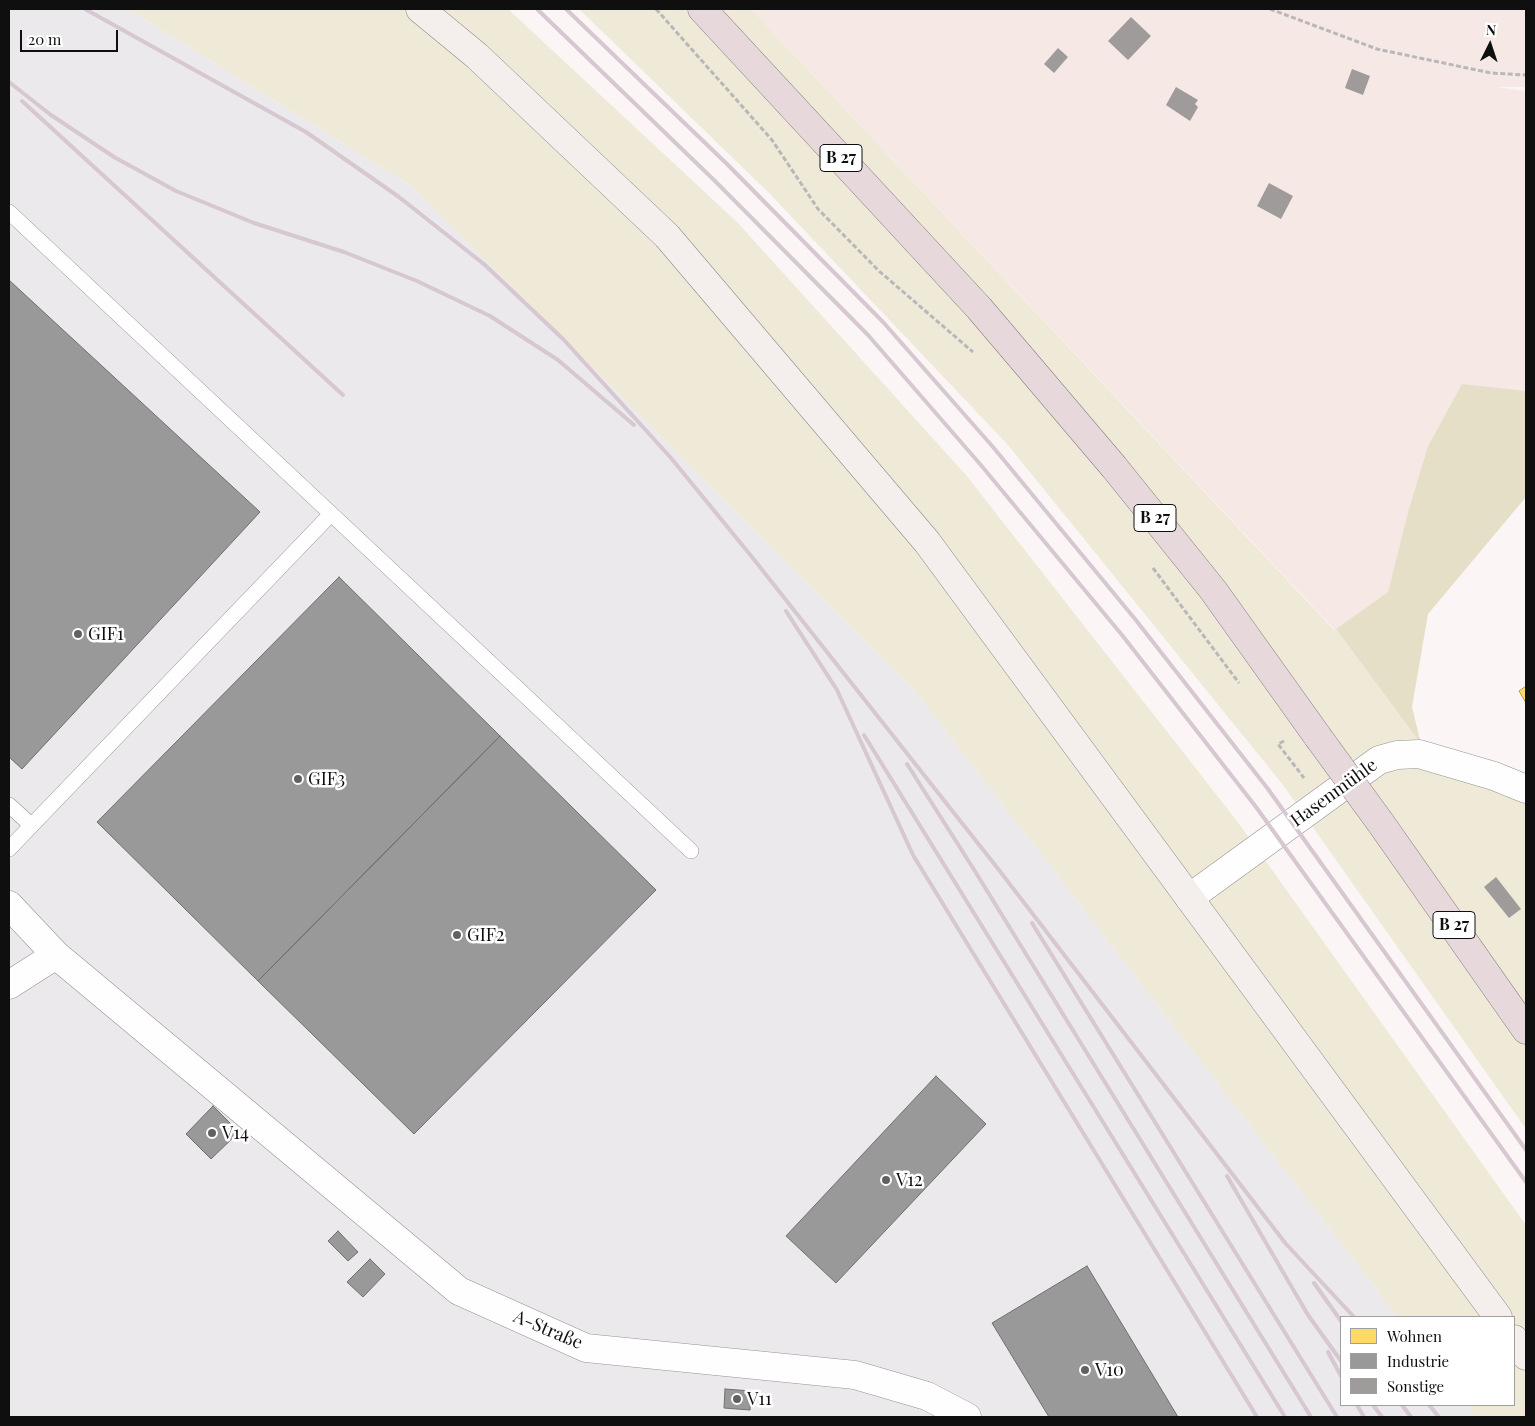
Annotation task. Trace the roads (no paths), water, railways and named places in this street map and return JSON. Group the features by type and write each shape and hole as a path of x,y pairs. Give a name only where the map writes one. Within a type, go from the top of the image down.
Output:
{"highway":[{"name":"B 27","path":"702,9 979,308 1108,459 1213,590 1380,822 1526,1030"}],"main road":[{"path":"420,9 477,56 667,236 927,542 1497,1316"},
{"path":"1515,1340 1526,1356"}],"street":[{"name":"Hasenmühle","path":"1189,898 1378,760 1397,755 1419,754 1494,776 1526,789"},
{"name":"A-Straße","path":"9,905 56,955 459,1291 586,1348 855,1375 927,1396 967,1417"},
{"path":"9,985 56,955"}],"lane":[{"path":"9,212 330,515 691,850"},
{"path":"9,849 330,515"},
{"path":"9,805 31,825"}],"railway":[{"path":"85,9 306,132 399,197 485,265 564,340 671,458 752,557 999,870 1286,1244 1353,1316"},
{"path":"537,9 715,181 868,335 980,464 1122,635 1256,807 1526,1182"},
{"path":"566,9 727,164 883,322 993,447 1135,619 1268,789 1526,1150"},
{"path":"9,82 51,115 114,157 176,191 254,223 344,252 417,281 490,316 558,360 634,425"},
{"path":"22,101 343,395"},
{"path":"786,611 837,690 913,855 1257,1417"},
{"path":"864,735 1285,1417"},
{"path":"907,764 1311,1417"},
{"path":"1032,923 1337,1417"},
{"path":"1227,1176 1308,1315 1340,1360"},
{"path":"1314,1283 1340,1320"},
{"path":"1328,1352 1340,1374"},
{"path":"1358,1406 1364,1417"},
{"path":"1374,1406 1382,1417"},
{"path":"1403,1406 1411,1417"},
{"path":"1430,1406 1439,1417"}],"place":[{"name":"GIF1","path":"78,634"},
{"name":"GIF3","path":"298,779"},
{"name":"GIF2","path":"457,935"},
{"name":"V14","path":"212,1133"},
{"name":"V12","path":"886,1180"},
{"name":"V10","path":"1085,1370"},
{"name":"V11","path":"737,1399"}]}
